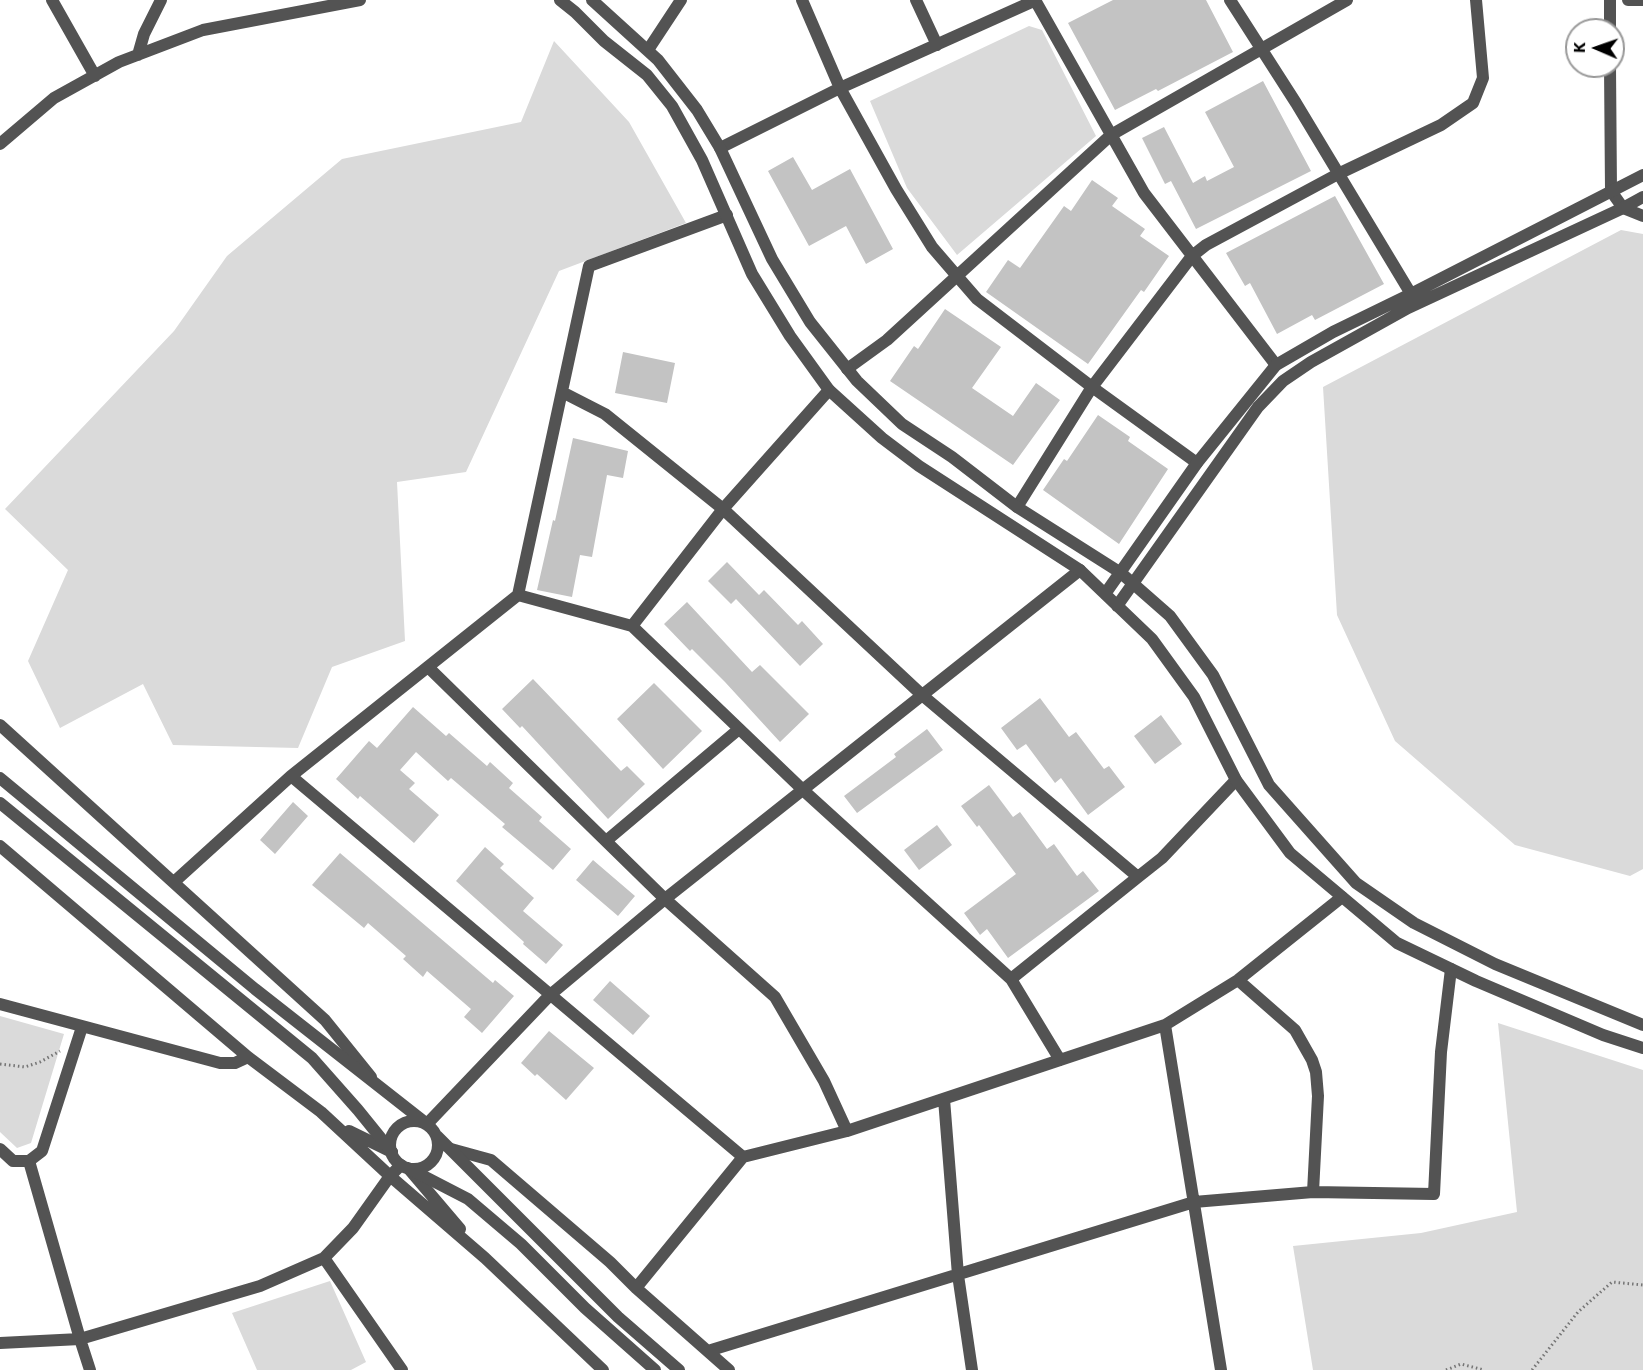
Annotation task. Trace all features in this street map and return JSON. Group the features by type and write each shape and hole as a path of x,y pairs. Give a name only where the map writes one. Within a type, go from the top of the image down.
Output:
{"street":[{"path":"52,0 95,75"},
{"path":"138,55 144,34 161,0"},
{"path":"1,140 54,98 119,62 203,30 360,0"},
{"path":"560,0 604,41 647,75 672,106 702,160 752,274 790,336 829,390 882,438 919,466 1080,570 1152,639 1194,698 1236,780 1290,853 1397,943 1603,1035 1643,1048"},
{"path":"592,0 658,60 697,110 720,148 772,259 810,322 847,369 902,424 952,457 1017,507 1120,573 1170,616 1213,675 1269,785 1356,883 1414,923 1495,964 1643,1025"},
{"path":"648,50 681,0"},
{"path":"802,0 840,88 896,189 932,247 977,299 1092,387 1197,463"},
{"path":"916,0 937,45"},
{"path":"720,148 840,88 1035,0 1144,193 1276,365"},
{"path":"1230,0 1411,294"},
{"path":"847,369 887,340 1112,135 1347,0"},
{"path":"1017,507 1092,387 1192,256 1206,245 1338,174 1441,125 1473,103 1483,78 1476,0"},
{"path":"1610,0 1610,18"},
{"path":"1628,0 1643,0"},
{"path":"1610,78 1611,191 1623,208 1643,216"},
{"path":"1105,594 1197,463 1276,365 1333,332 1643,175"},
{"path":"1117,606 1258,407 1283,381 1311,362 1408,309 1643,197"},
{"path":"174,882 291,777 518,595 589,266 728,215"},
{"path":"632,626 723,509 829,390"},
{"path":"562,392 605,414 723,509 922,695 1138,877"},
{"path":"427,1124 550,995 665,899 1080,570"},
{"path":"518,595 632,626 803,790 1011,979 1060,1060"},
{"path":"428,667 665,899 775,997 824,1082 847,1131"},
{"path":"0,725 325,1020 377,1084"},
{"path":"606,841 740,729"},
{"path":"291,777 743,1157"},
{"path":"0,778 246,982 427,1124 618,1317 680,1370"},
{"path":"1011,979 1162,858 1236,780"},
{"path":"0,803 312,1059 485,1258"},
{"path":"0,846 248,1057 321,1112 359,1137 392,1152"},
{"path":"636,1288 743,1157 847,1131 1166,1025 1238,980 1342,897"},
{"path":"708,1351 1194,1203 1313,1192 1434,1194 1442,1052 1451,969"},
{"path":"1238,980 1295,1030 1312,1060 1316,1072 1318,1096 1313,1192"},
{"path":"0,1005 220,1063 235,1064 248,1057"},
{"path":"1166,1025 1221,1370"},
{"path":"0,1149 13,1161 29,1161 42,1150 82,1027"},
{"path":"944,1099 958,1275 972,1370"},
{"path":"321,1112 390,1176 485,1258 603,1370"},
{"path":"392,1152 392,1136 403,1123 411,1121 427,1124"},
{"path":"0,1343 80,1339 260,1286 324,1258 353,1228 390,1176 405,1167 423,1167 435,1158 439,1143 437,1136"},
{"path":"451,1149 491,1160 610,1262 729,1370"},
{"path":"29,1161 90,1370"},
{"path":"405,1167 475,1205 655,1370"},
{"path":"324,1258 402,1370"}],"path":[{"path":"0,1064 25,1067 40,1062 77,1042"},
{"path":"1532,1370 1578,1312 1612,1282 1643,1285"},
{"path":"1446,1370 1461,1364 1484,1370"}],"shaded area":[{"path":"1029,26 1042,30 1096,136 957,255 907,188 870,101"},
{"path":"554,41 629,122 686,223 559,271 466,472 397,482 405,641 332,667 298,748 173,745 143,684 60,728 28,661 68,570 5,509 174,331 227,256 342,159 521,122"},
{"path":"1621,230 1643,234 1643,869 1630,876 1515,845 1395,741 1337,615 1323,387"},
{"path":"0,1016 64,1034 31,1143 17,1148 0,1132"},
{"path":"1498,1023 1643,1070 1643,1370 1313,1370 1293,1246 1421,1233 1517,1212"},
{"path":"330,1281 366,1362 351,1370 257,1370 232,1313"}],"building":[{"path":"1113,0 1206,0 1233,52 1158,91 1156,89 1115,110 1068,23"},
{"path":"1263,81 1311,171 1196,229 1171,181 1165,184 1142,138 1164,127 1193,183 1205,176 1207,181 1234,167 1205,112"},
{"path":"793,157 812,190 850,169 893,249 866,264 846,226 809,246 768,171"},
{"path":"1092,180 1118,198 1112,206 1145,229 1140,236 1169,256 1144,292 1141,290 1088,364 986,292 1008,260 1020,268 1064,206 1071,211"},
{"path":"1335,196 1384,284 1315,320 1312,315 1277,334 1250,283 1245,286 1226,253"},
{"path":"945,309 1001,347 972,388 1013,416 1036,383 1060,400 1013,465 890,381 914,346 918,349"},
{"path":"623,352 675,363 667,403 615,393"},
{"path":"1098,415 1130,437 1128,441 1168,469 1119,544 1043,490 1064,459 1067,461"},
{"path":"573,438 628,451 623,478 607,475 592,557 580,555 572,597 537,590"},
{"path":"727,562 759,595 764,590 798,625 802,621 823,644 800,666 736,599 731,604 708,581"},
{"path":"687,602 752,672 760,665 809,714 780,742 725,682 664,624"},
{"path":"533,679 621,771 627,766 645,784 608,819 522,726 520,728 502,709"},
{"path":"654,683 702,731 663,769 617,719"},
{"path":"1040,698 1069,737 1076,732 1104,769 1109,766 1125,787 1088,815 1061,778 1055,783 1026,744 1017,750 1001,728"},
{"path":"413,707 446,736 449,733 487,766 490,762 513,783 509,788 542,817 539,821 571,849 553,870 502,827 505,824 451,778 448,781 416,752 400,770 415,783 409,789 439,815 414,843 360,796 358,799 336,779 369,741 377,748"},
{"path":"1161,715 1182,744 1155,764 1134,736"},
{"path":"927,729 943,750 857,813 844,796 896,757 894,754"},
{"path":"989,785 1013,817 1020,812 1047,849 1054,844 1077,876 1083,871 1099,891 1008,958 987,929 980,935 964,913 1016,874 979,825 977,827 961,806"},
{"path":"293,802 308,816 275,854 260,840"},
{"path":"937,825 952,845 919,870 904,850"},
{"path":"485,847 504,864 500,868 534,898 523,911 563,945 546,964 456,881"},
{"path":"340,853 493,983 495,980 514,996 482,1033 464,1017 471,1009 427,971 423,977 403,959 406,956 368,923 364,928 312,885"},
{"path":"593,860 635,896 618,916 576,880"},
{"path":"610,981 650,1016 633,1035 593,1000"},
{"path":"549,1031 594,1068 566,1100 521,1063"}]}
